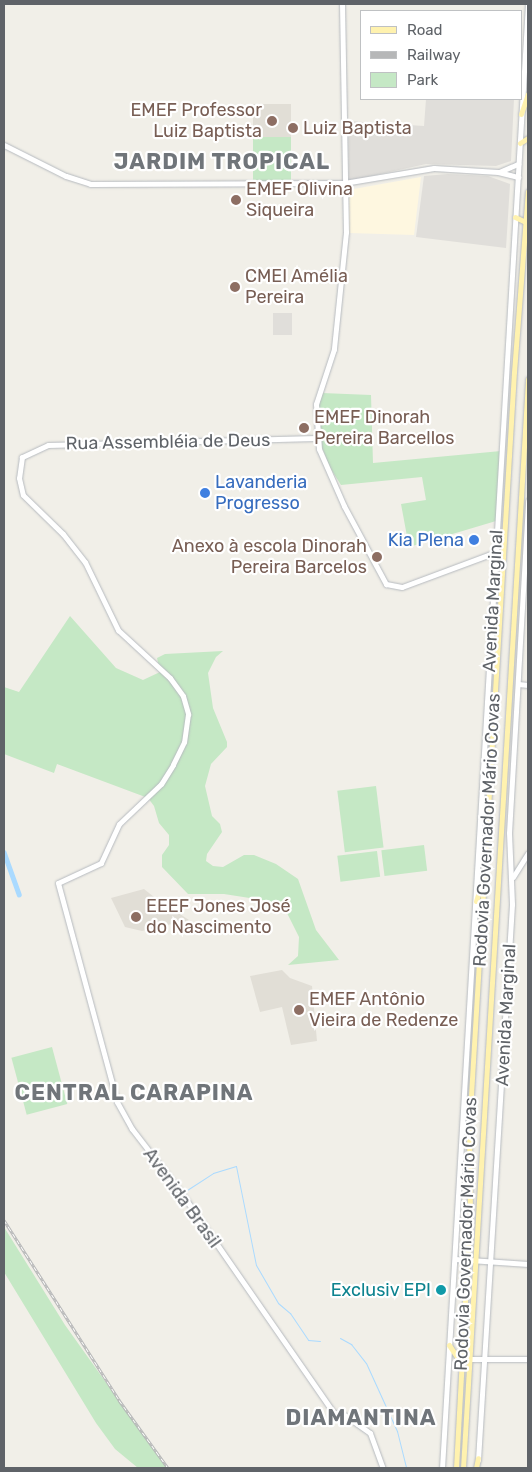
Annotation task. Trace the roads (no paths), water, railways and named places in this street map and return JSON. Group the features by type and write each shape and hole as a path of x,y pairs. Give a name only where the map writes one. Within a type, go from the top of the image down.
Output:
{"main road":[{"path":"521,114 528,94"},
{"path":"520,142 528,138"},
{"name":"Rodovia Governador Mário Covas","path":"456,1468 468,1259 470,1130 514,372 528,192"},
{"path":"515,217 527,223"},
{"name":"Rodovia Governador Mário Covas","path":"463,1468 468,1359 528,379"},
{"path":"476,901 485,872"},
{"path":"449,1345 462,1359 468,1359"},
{"path":"477,1468 478,1458"}],"street":[{"path":"342,4 346,232 334,349 316,404 316,438 344,506 386,584 397,587 408,585 496,552"},
{"name":"Avenida Marginal","path":"522,98 528,4"},
{"name":"Avenida Marginal","path":"442,1468 522,100"},
{"path":"4,145 66,176 90,184 344,183 434,168 498,172 518,177"},
{"path":"498,172 518,164"},
{"name":"Rua Assembléia de Deus","path":"58,883 101,863 116,828 130,811 161,784 184,742 188,714 183,696 164,672 118,630 76,548 23,495 19,478 22,457 54,444 316,438"},
{"name":"Avenida Marginal","path":"478,1458 512,880 509,833 528,501"},
{"path":"518,684 528,685"},
{"path":"512,880 528,853"},
{"name":"Avenida Brasil","path":"58,883 114,1095 130,1126 180,1191 334,1413 343,1414 370,1433 383,1468"},
{"path":"455,1259 528,1264"},
{"path":"468,1359 528,1359"}],"waterway":[{"path":"4,852 19,894"},
{"path":"187,1190 213,1173 236,1166 256,1265 278,1303 290,1313 308,1340 320,1341"},
{"path":"340,1338 351,1344 366,1363 397,1431 406,1468"}],"railway":[{"path":"4,1220 119,1400 168,1468"}],"place":[{"name":"EMEF Professor Luiz Baptista","path":"272,121"},
{"name":"Luiz Baptista","path":"293,128"},
{"name":"EMEF Olivina Siqueira","path":"236,200"},
{"name":"CMEI Amélia Pereira","path":"235,287"},
{"name":"EMEF Dinorah Pereira Barcellos","path":"304,428"},
{"name":"Lavanderia Progresso","path":"205,493"},
{"name":"Kia Plena","path":"474,540"},
{"name":"Anexo à escola Dinorah Pereira Barcelos","path":"377,557"},
{"name":"EEEF Jones José do Nascimento","path":"136,917"},
{"name":"EMEF Antônio Vieira de Redenze","path":"299,1010"},
{"name":"Exclusiv EPI","path":"441,1290"}],"district":[{"name":"JARDIM TROPICAL","path":"222,162"},
{"name":"CENTRAL CARAPINA","path":"134,1093"},
{"name":"DIAMANTINA","path":"361,1418"}]}
